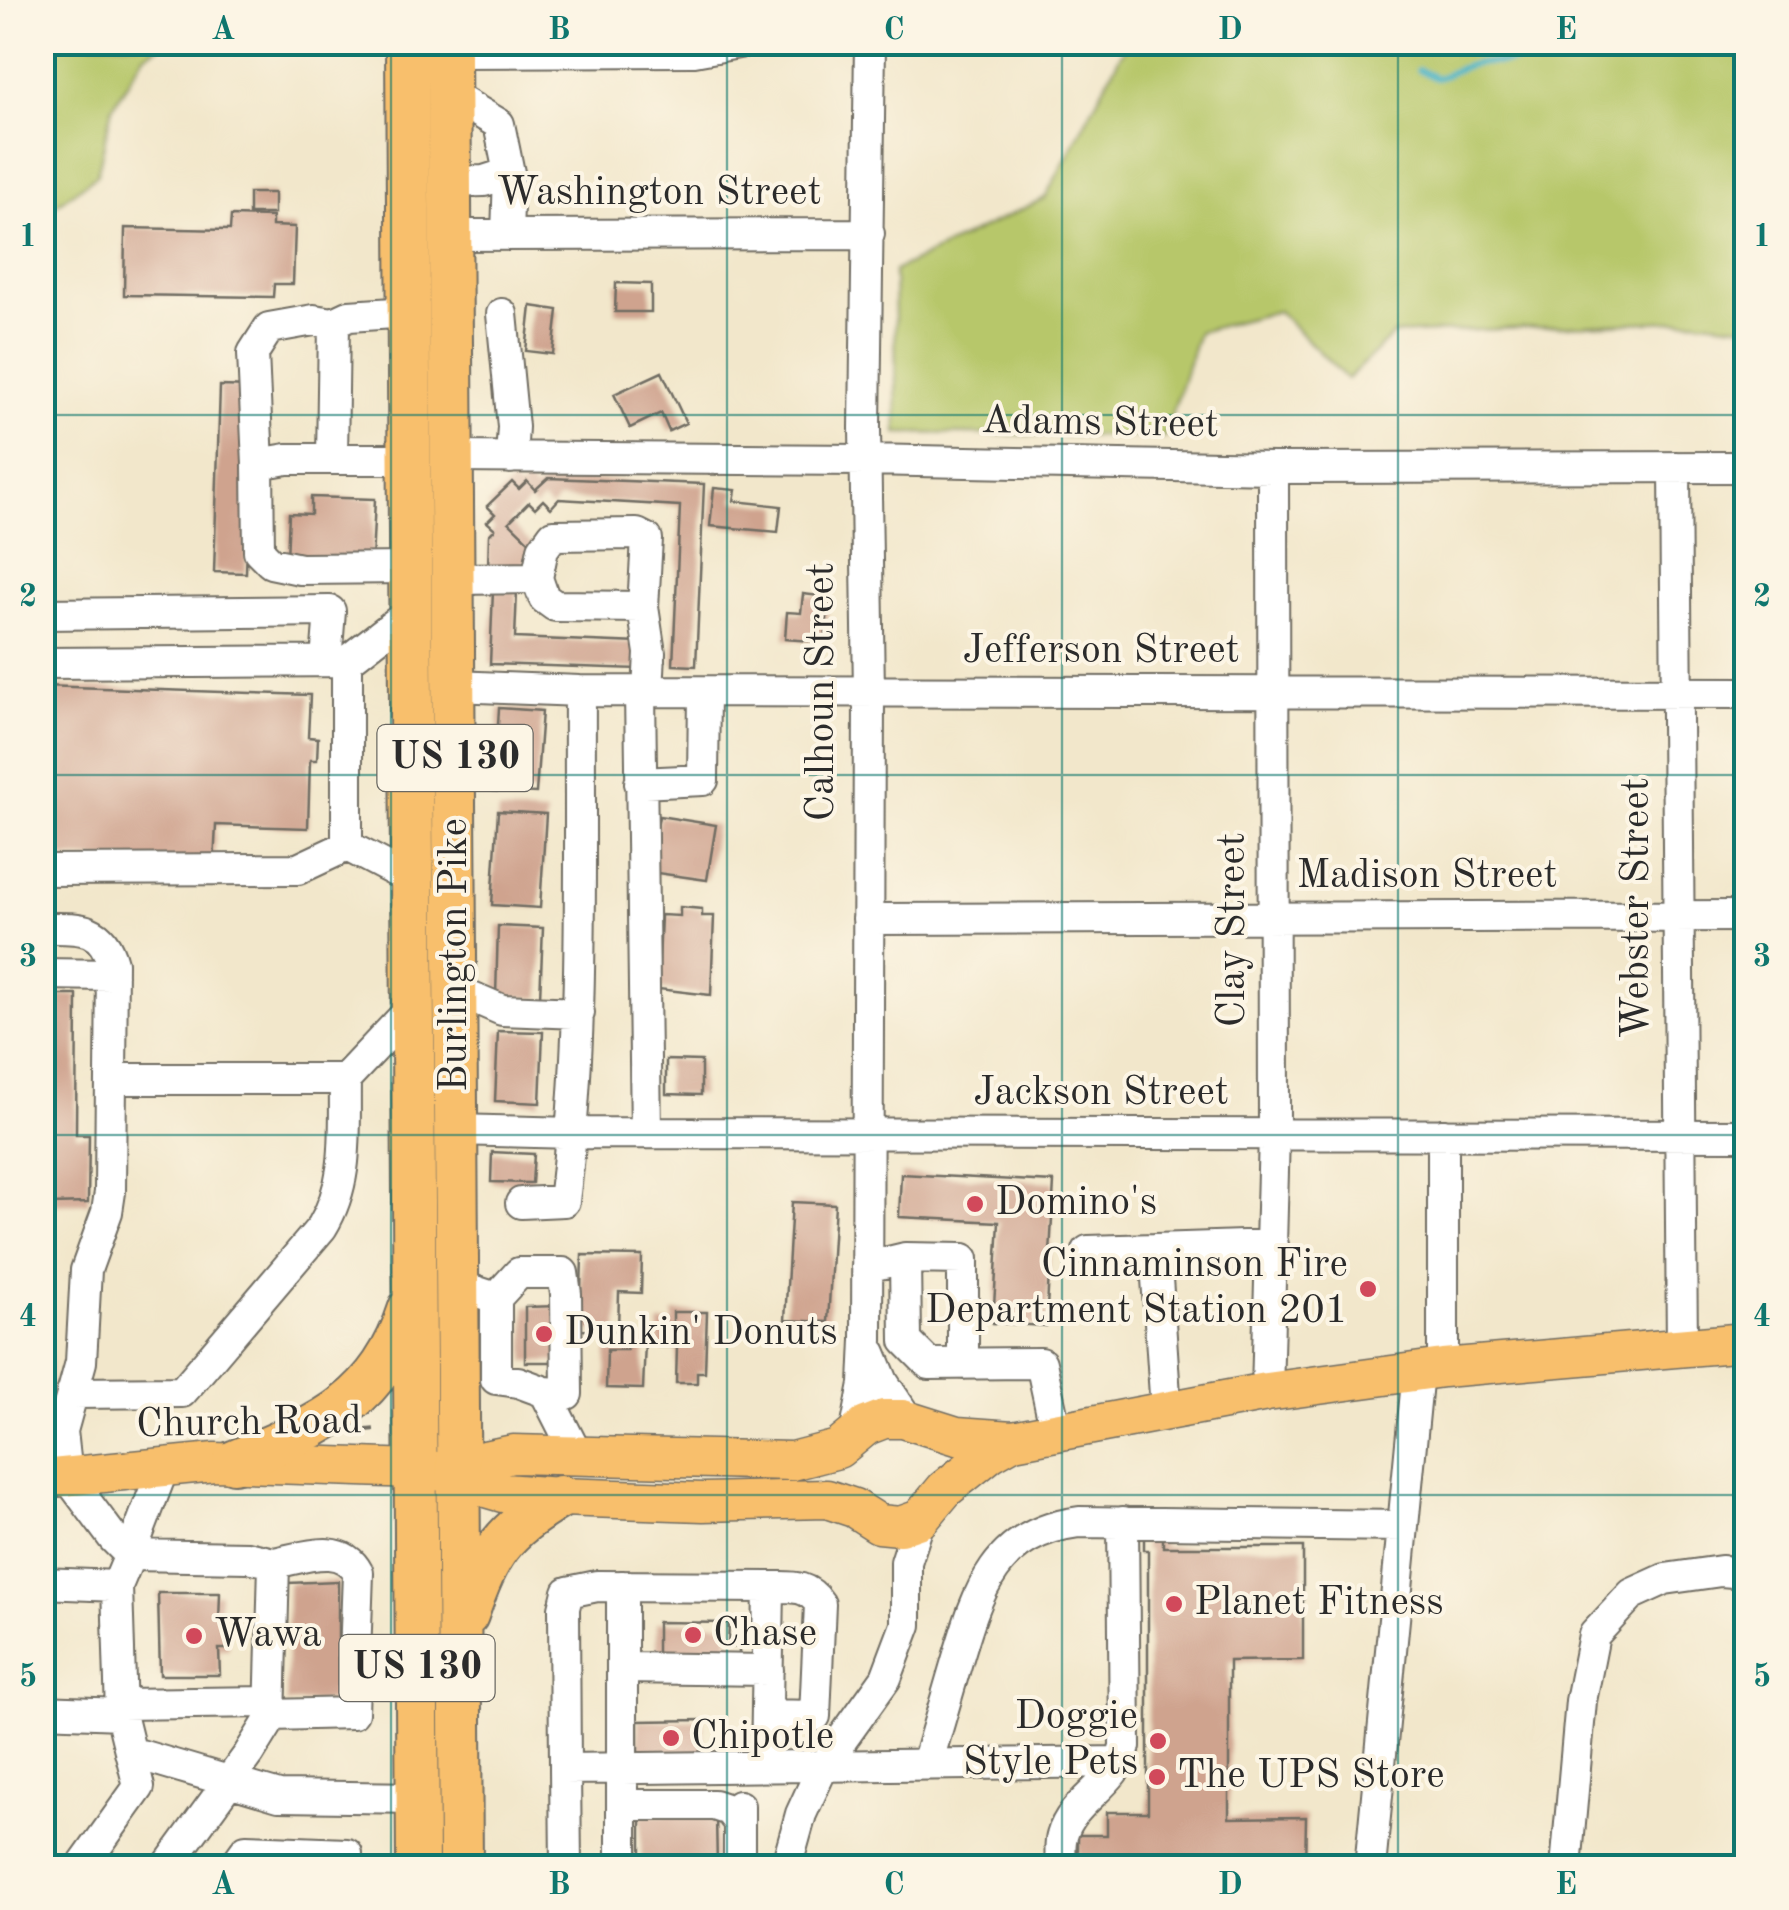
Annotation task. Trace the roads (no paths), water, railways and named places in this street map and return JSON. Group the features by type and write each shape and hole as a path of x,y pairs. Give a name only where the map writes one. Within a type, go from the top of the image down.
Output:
{"highway":[{"name":"Burlington Pike","path":"406,42 409,312 452,580 457,1402 436,1471 459,1640 461,1868"},
{"name":"Burlington Pike","path":"418,1868 418,1798 436,1471 456,1292 412,1008 410,568 431,458 449,235 449,63"},
{"path":"234,1462 319,1426 341,1412 358,1396 404,1329 456,1292"},
{"path":"459,1640 481,1574 495,1548 516,1526 560,1497"}],"main road":[{"path":"436,1471 512,1454 792,1461 830,1452 874,1422 894,1418 982,1439 1013,1440 1268,1392 1430,1370 1746,1342"},
{"name":"Calhoun Street","path":"918,1425 946,1456 945,1490"},
{"name":"Calhoun Street","path":"853,1438 841,1465 841,1476 845,1492 858,1511"},
{"path":"436,1471 504,1492 560,1497 703,1502 827,1499 889,1526 920,1519 945,1490 990,1453 1013,1440"},
{"name":"Church Road","path":"55,1477 234,1462 436,1471"}],"street":[{"path":"449,63 694,50 744,42"},
{"name":"Calhoun Street","path":"853,1438 863,1403 867,1340 870,42"},
{"path":"449,63 499,124 509,173 508,235"},
{"path":"449,182 484,181 509,173"},
{"name":"Washington Street","path":"449,235 869,234"},
{"path":"409,312 268,328 253,354 259,551 271,563 300,569 410,568"},
{"path":"502,314 511,458"},
{"path":"332,460 334,323"},
{"name":"Adams Street","path":"258,464 286,459 511,458 1272,468 1746,467"},
{"name":"Webster Street","path":"1675,467 1682,1349"},
{"name":"Clay Street","path":"1268,1392 1274,1134 1272,468"},
{"path":"643,607 554,606 544,598 537,578 544,549 554,535 580,532 637,534 647,539 643,607 650,653 640,783 646,1133"},
{"path":"452,580 537,578"},
{"path":"42,614 330,611 346,846"},
{"path":"42,663 336,661 410,612"},
{"name":"Jefferson Street","path":"454,686 644,692 1746,693"},
{"path":"521,1203 564,1201 572,1133 578,1012 580,691"},
{"path":"640,783 703,780 704,692"},
{"path":"346,846 412,880"},
{"path":"42,870 298,869 346,846"},
{"name":"Madison Street","path":"868,919 1746,916"},
{"path":"42,928 82,928 98,936 108,948 112,975 110,1192 107,1212 86,1270 81,1362 62,1431 55,1477 130,1556 248,1557 274,1563 332,1552 353,1562 358,1573 354,1712 271,1708 42,1711"},
{"path":"42,974 112,975"},
{"path":"72,1393 182,1392 335,1207 344,1168 345,1080 412,1008"},
{"path":"457,1009 578,1012"},
{"path":"114,1079 345,1080"},
{"name":"Jackson Street","path":"456,1130 1746,1135"},
{"path":"1370,1868 1403,1526 1430,1370 1443,1134"},
{"path":"1088,1251 1273,1245"},
{"path":"1155,1249 1166,1410"},
{"path":"905,1258 906,1341 929,1364 1041,1363 1056,1432"},
{"path":"867,1267 905,1258 963,1259 963,1364"},
{"path":"457,1402 496,1380 567,1394 563,1273 520,1273 456,1292 496,1380"},
{"name":"Calhoun Street","path":"867,1340 877,1371 918,1425"},
{"path":"544,1392 577,1455"},
{"path":"81,1868 139,1787 121,1709 117,1586 164,1466"},
{"name":"Calhoun Street","path":"858,1511 891,1559 893,1658"},
{"name":"Calhoun Street","path":"786,1868 801,1814 823,1766 886,1678 906,1625 906,1562 920,1519"},
{"path":"927,1764 977,1596 996,1565 1013,1548 1044,1530 1079,1522 1403,1526"},
{"path":"1061,1868 1061,1839 1070,1818 1120,1762 1125,1746 1123,1522"},
{"path":"166,1868 249,1754 271,1708 274,1563"},
{"path":"1566,1868 1581,1701 1594,1636 1632,1594 1665,1578 1746,1573"},
{"path":"42,1584 117,1586"},
{"path":"566,1868 564,1608 568,1592 598,1586 800,1587 812,1592 820,1604 814,1716 767,1692 622,1678"},
{"path":"622,1586 622,1868"},
{"path":"740,1868 739,1823 767,1692 769,1587"},
{"path":"130,1752 279,1796 418,1798"},
{"path":"565,1769 1120,1762"},
{"path":"622,1805 714,1805 729,1810 739,1823"},
{"path":"233,1868 246,1850 347,1854 347,1868"}],"waterway":[{"path":"1418,69 1436,78 1469,65 1514,61 1524,51 1526,42"}],"place":[{"name":"Domino's","path":"975,1204"},
{"name":"Cinnaminson Fire Department Station 201","path":"1368,1289"},
{"name":"Dunkin' Donuts","path":"544,1334"},
{"name":"Planet Fitness","path":"1174,1604"},
{"name":"Chase","path":"693,1635"},
{"name":"Wawa","path":"194,1636"},
{"name":"Chipotle","path":"671,1738"},
{"name":"Doggie Style Pets","path":"1158,1741"},
{"name":"The UPS Store","path":"1157,1777"}]}
